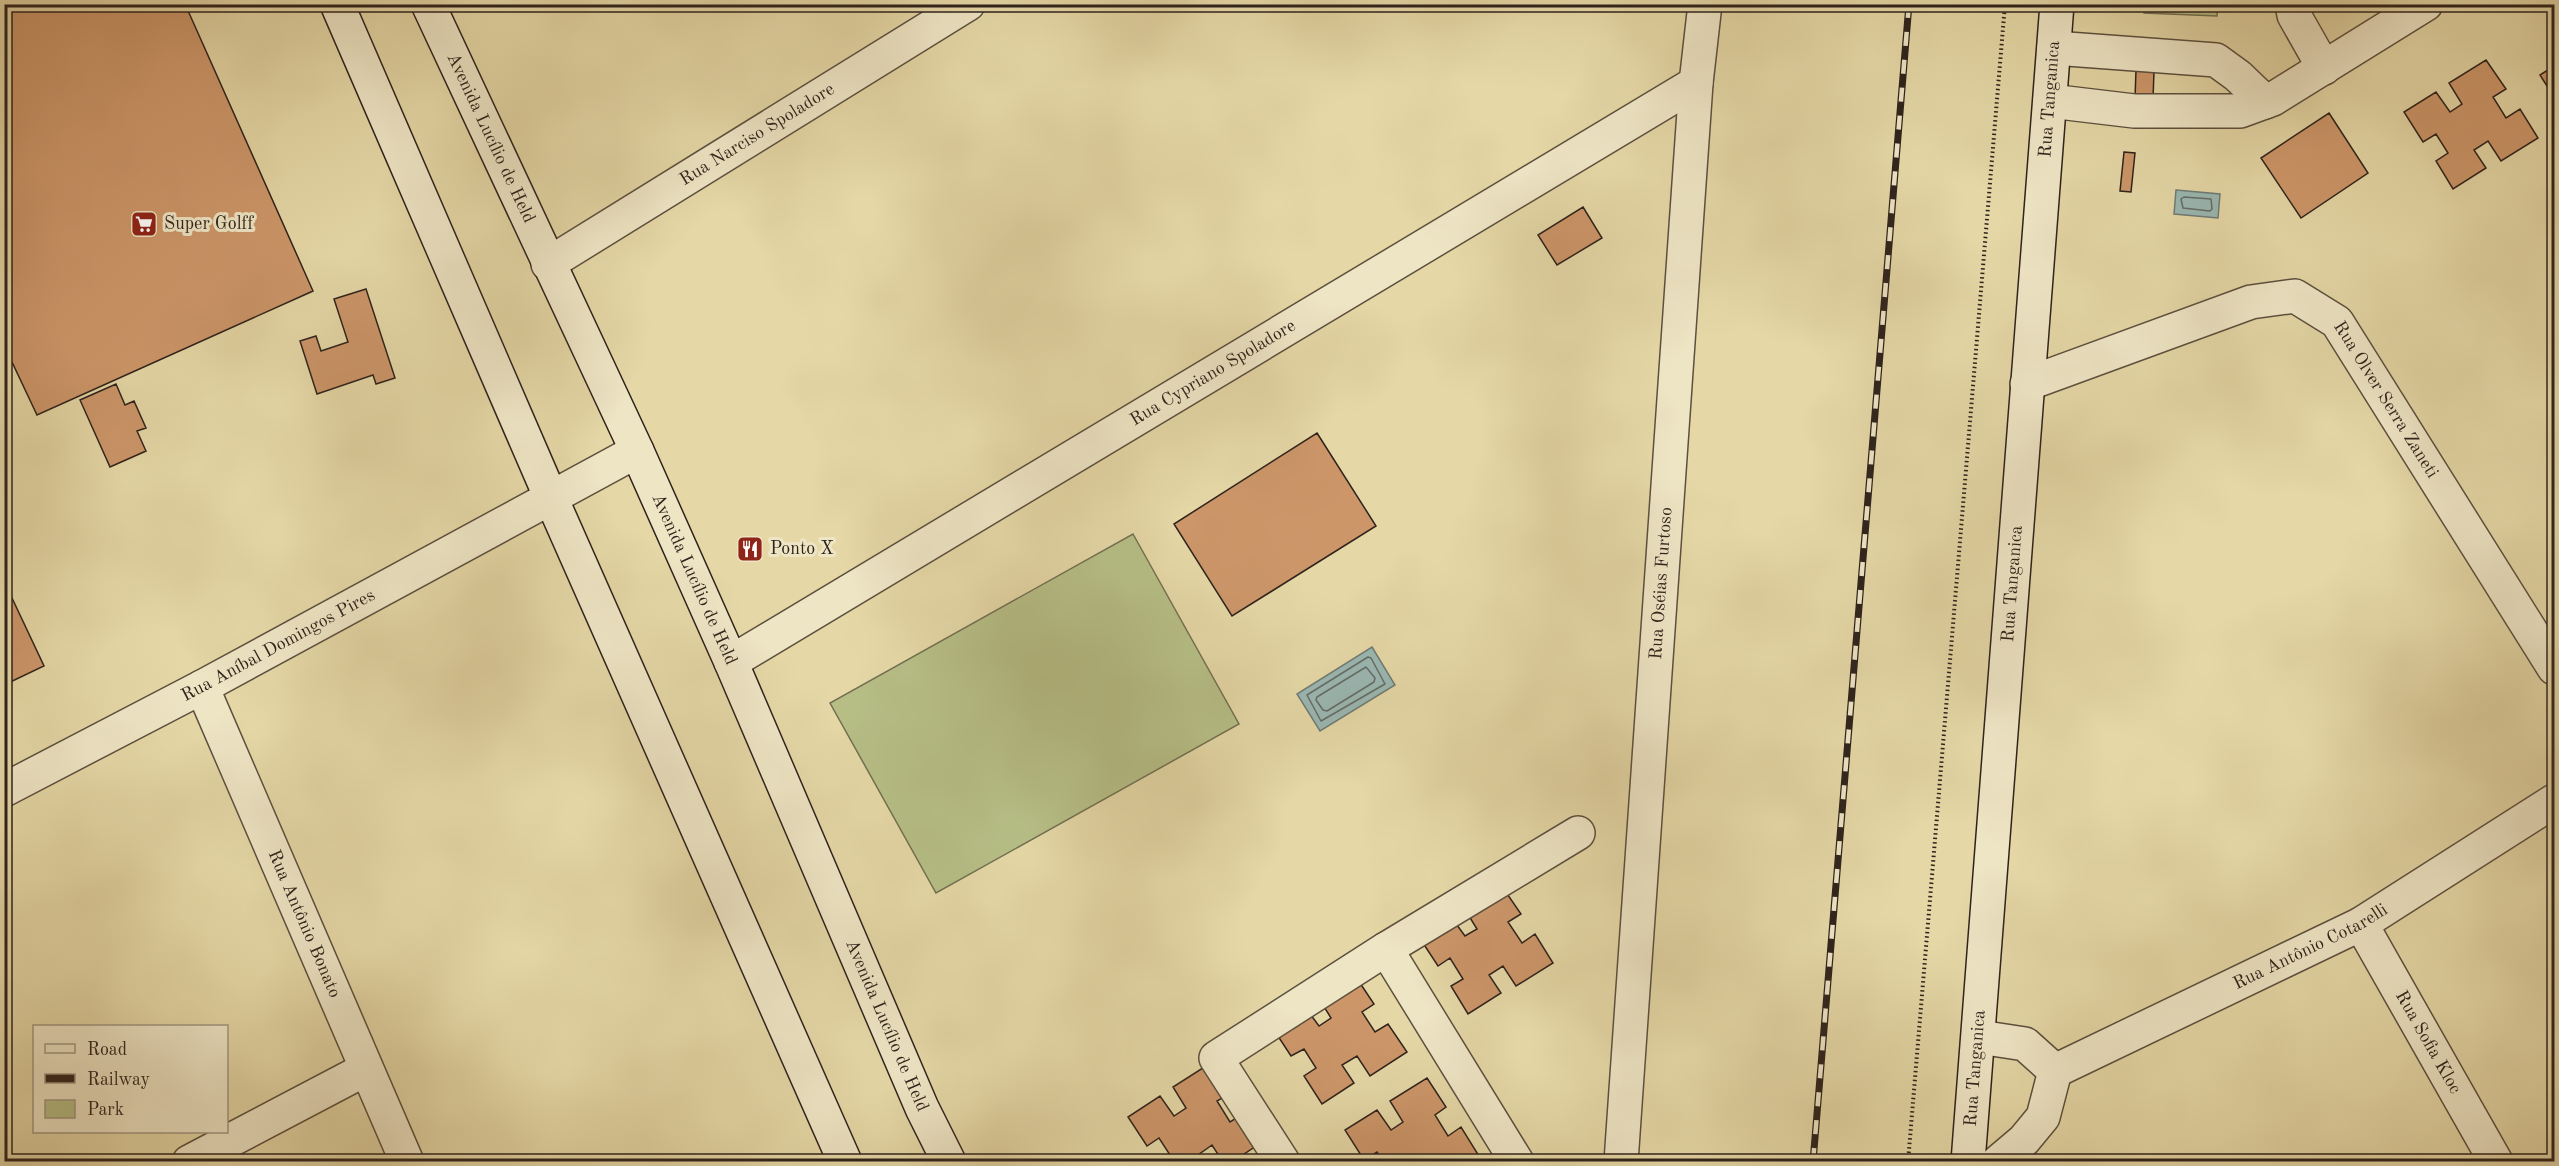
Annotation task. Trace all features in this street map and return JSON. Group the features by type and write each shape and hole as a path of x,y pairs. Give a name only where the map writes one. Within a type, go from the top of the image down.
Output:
{"street":[{"path":"337,4 551,498 845,1161"},
{"name":"Avenida Lucílio de Held","path":"428,4 637,451 731,662 922,1108 949,1161"},
{"name":"Rua Narciso Spoladore","path":"548,264 968,4"},
{"name":"Rua Oséias Furtoso","path":"1621,1161 1696,83 1705,4"},
{"name":"Rua Tanganica","path":"1968,1161 2057,4"},
{"path":"2292,4 2294,15 2324,68"},
{"path":"2050,101 2134,111 2240,111 2265,102 2426,4"},
{"path":"2054,48 2216,60 2238,76 2265,102"},
{"name":"Rua Cypriano Spoladore","path":"731,662 1696,83"},
{"name":"Rua Olver Serra Zaneti","path":"2027,384 2251,302 2295,296 2337,322 2554,668"},
{"name":"Rua Aníbal Domingos Pires","path":"4,790 202,687 637,451"},
{"name":"Rua Antônio Bonato","path":"202,687 366,1069 408,1161"},
{"name":"Rua Antônio Cotarelli","path":"2055,1071 2361,924 2554,801"},
{"path":"1283,1161 1216,1058 1386,949 1578,833"},
{"name":"Rua Sofia Kloc","path":"2361,924 2496,1161"},
{"path":"1386,949 1517,1161"},
{"path":"1979,1036 2025,1044 2055,1071 2031,1151 1998,1161"},
{"path":"189,1161 366,1069"}],"path":[{"path":"1908,1161 2005,4"}],"green space":[{"path":"2144,5 2218,5 2217,16 2144,13"},
{"path":"1133,534 1239,724 936,893 830,703"}],"water":[{"path":"2176,190 2220,194 2218,218 2174,214"},
{"path":"1372,647 1395,685 1320,731 1297,694"}],"building":[{"name":"Super Golff","path":"4,4 185,4 313,291 37,415 4,345"},
{"path":"2486,60 2506,89 2493,97 2506,118 2520,109 2538,138 2501,161 2488,141 2474,150 2486,168 2453,189 2436,161 2448,153 2436,134 2423,142 2404,112 2436,92 2450,112 2462,104 2449,83"},
{"path":"2554,66 2554,97 2540,75"},
{"path":"2136,70 2154,71 2153,99 2135,98"},
{"path":"2329,113 2368,173 2301,218 2261,158"},
{"path":"2124,152 2135,153 2131,192 2120,191"},
{"path":"1583,207 1602,238 1557,265 1538,235"},
{"path":"366,289 395,378 376,384 373,375 317,394 300,341 316,336 321,351 348,342 334,299"},
{"path":"116,384 125,405 134,401 146,428 137,431 146,451 110,467 80,400"},
{"path":"1317,433 1376,526 1232,616 1174,524"},
{"path":"4,581 44,666 4,685"},
{"path":"1501,885 1521,914 1508,922 1522,943 1535,934 1553,963 1516,986 1503,966 1489,975 1501,993 1468,1014 1451,986 1463,979 1450,958 1438,966 1419,937 1451,917 1465,936 1477,929 1464,908"},
{"path":"1354,974 1374,1004 1362,1012 1375,1032 1388,1024 1407,1052 1370,1076 1357,1056 1342,1065 1354,1083 1322,1104 1304,1076 1316,1068 1304,1049 1291,1056 1272,1027 1305,1007 1319,1026 1331,1018 1318,997"},
{"path":"1209,1064 1229,1094 1217,1101 1230,1122 1243,1114 1262,1142 1232,1162 1223,1162 1212,1145 1198,1155 1202,1162 1166,1162 1172,1158 1159,1138 1147,1146 1128,1117 1160,1096 1174,1116 1186,1108 1173,1087"},
{"path":"1427,1078 1446,1107 1435,1115 1448,1136 1461,1127 1479,1156 1470,1162 1431,1162 1430,1159 1426,1162 1383,1162 1377,1152 1364,1160 1345,1130 1377,1110 1391,1130 1403,1122 1390,1101"}],"railway":[{"path":"1813,1162 1909,4"}],"place":[{"name":"Super Golff","path":"144,224"},
{"name":"Ponto X","path":"750,549"}]}
